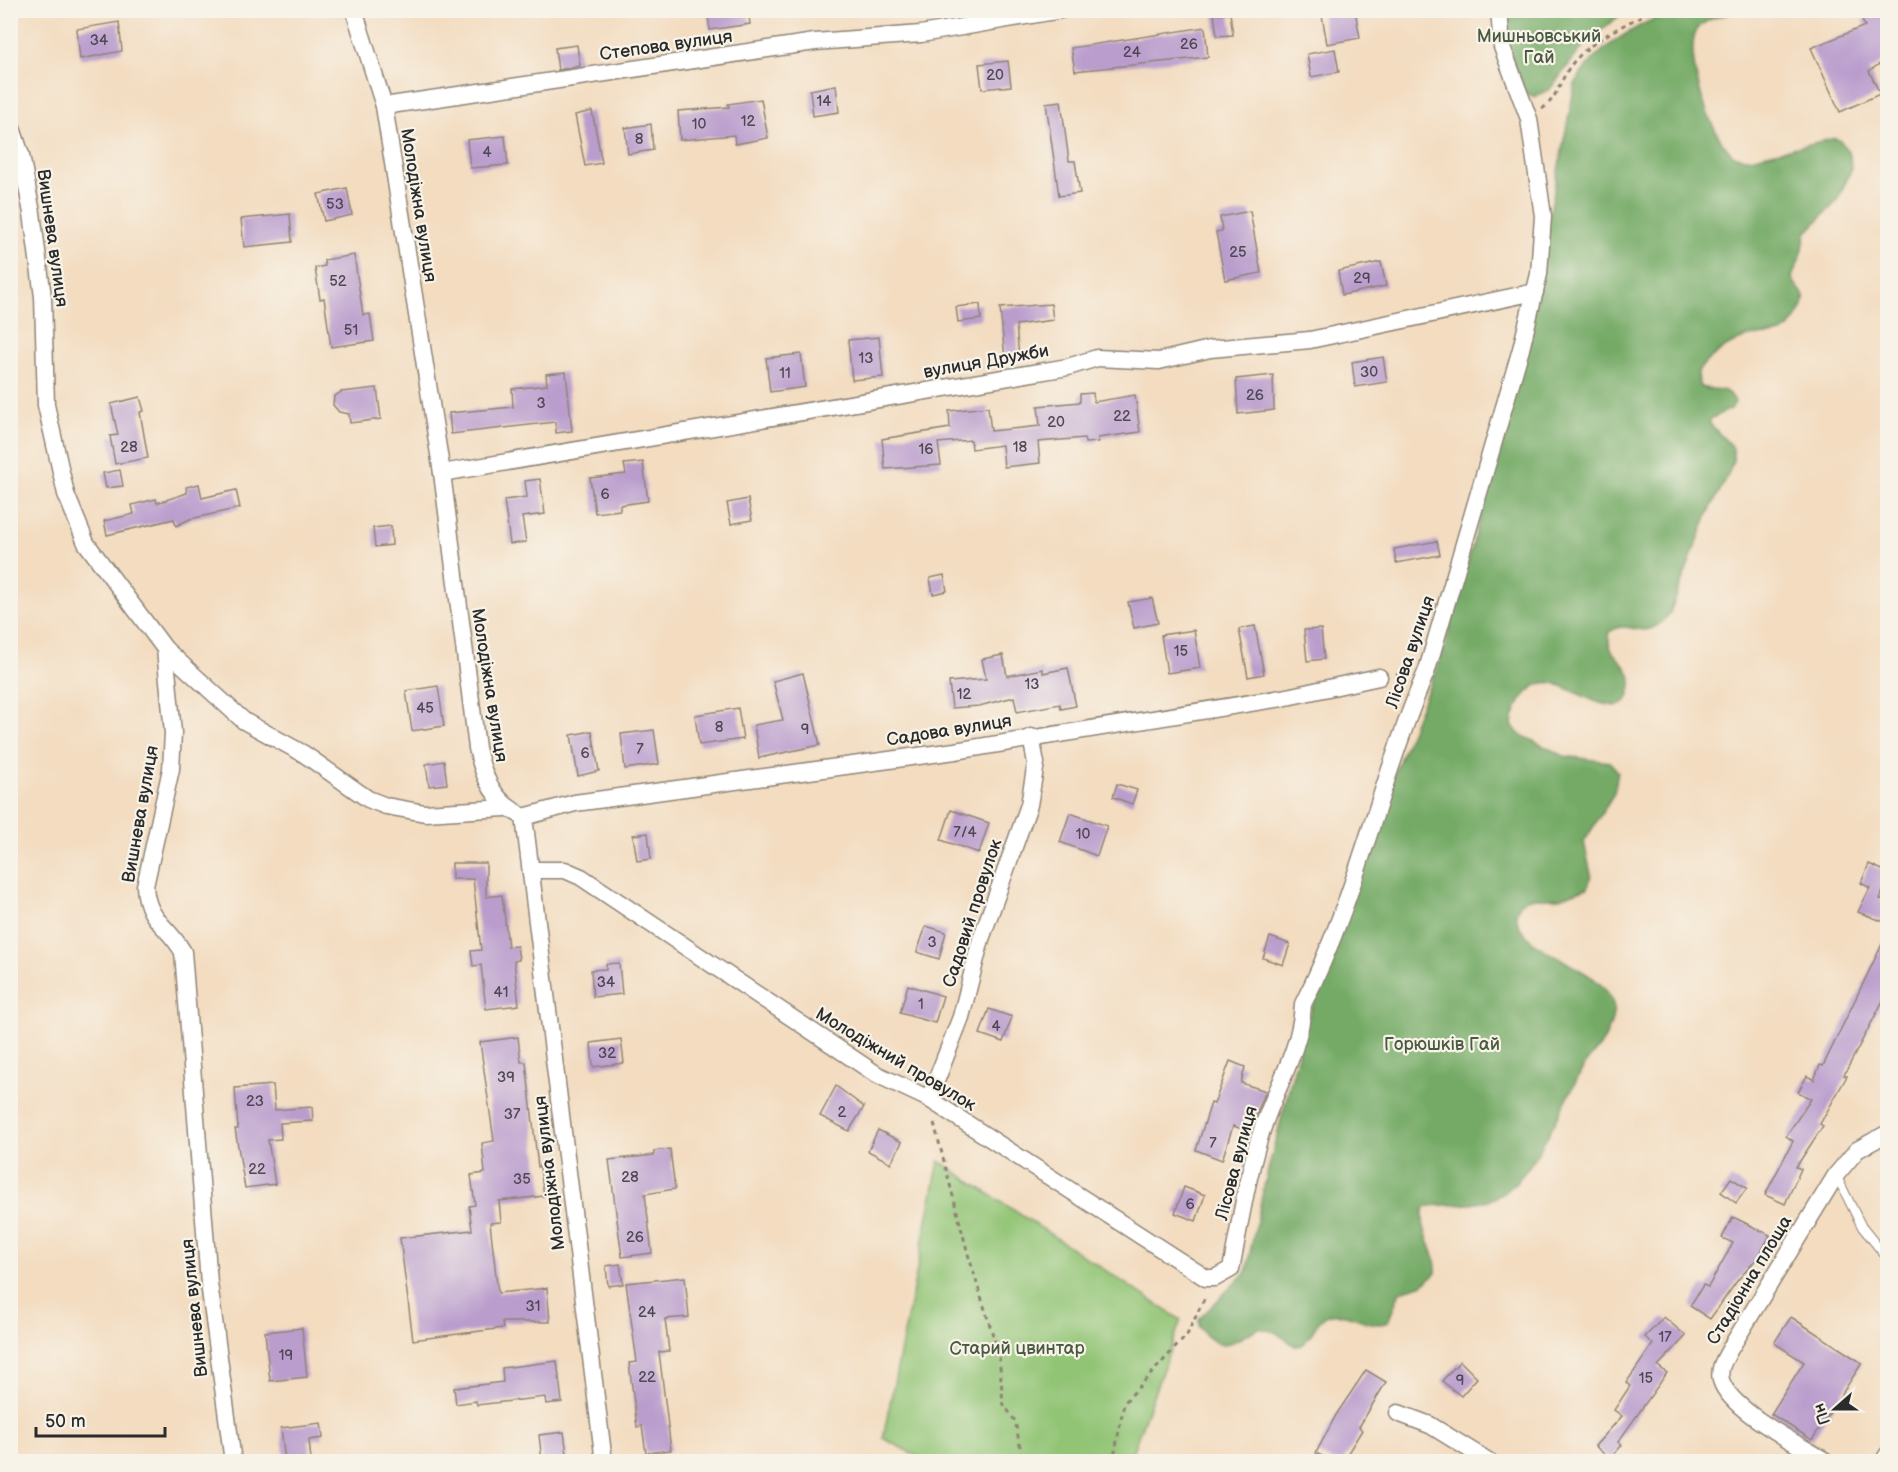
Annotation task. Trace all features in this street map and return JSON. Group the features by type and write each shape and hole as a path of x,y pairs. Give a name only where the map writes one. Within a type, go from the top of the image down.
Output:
{"street":[{"name":"Молодіжна вулиця","path":"354,10 384,106 442,473 477,748 484,774 505,808"},
{"name":"Степова вулиця","path":"384,106 815,42 921,34 1061,10"},
{"name":"Лісова вулиця","path":"1211,1278 1231,1269 1247,1183 1265,1121 1294,1052 1303,1004 1354,879 1412,706 1427,670 1475,508 1539,274 1543,216 1528,119 1502,47 1499,10"},
{"name":"Вишнева вулиця","path":"10,122 21,155 32,213 43,297 46,405 66,494 86,543 165,650 173,733 171,769 145,886 148,908 176,940 183,952 209,1283 233,1461"},
{"name":"вулиця Дружби","path":"442,473 1056,369 1097,358 1159,362 1210,350 1310,340 1534,292"},
{"path":"165,650 244,721 304,754 368,799 386,806 425,813 505,808 524,817"},
{"name":"Садова вулиця","path":"524,817 574,802 954,751 1282,698 1379,677"},
{"name":"Садовий провулок","path":"929,1099 961,1017 981,939 1029,805 1036,763 1031,737"},
{"name":"Молодіжна вулиця","path":"524,817 604,1461"},
{"name":"Молодіжний провулок","path":"532,870 565,870 581,877 876,1074 929,1099 1211,1278"},
{"name":"Стадіонна площа","path":"1827,1461 1738,1404 1724,1387 1720,1369 1836,1175 1857,1150 1887,1133"},
{"path":"1398,1413 1430,1425 1491,1461"},
{"path":"1883,1461 1887,1454"}],"lane":[{"path":"1836,1175 1862,1227 1887,1259"}],"path":[{"path":"1528,119 1553,102 1564,74 1582,53 1653,10"},
{"path":"1379,677 1427,670"},
{"path":"929,1099 968,1254 999,1355 1003,1403 1015,1420 1023,1461"},
{"path":"1110,1461 1115,1452 1124,1403 1187,1335 1211,1278"}],"green space":[{"name":"Мишньовський Гай","path":"1499,11 1626,11 1588,40 1550,89 1534,97 1521,90"},
{"name":"Горюшків Гай","path":"1670,11 1738,11 1705,23 1697,30 1693,41 1696,77 1709,117 1727,148 1736,156 1750,158 1835,138 1841,141 1850,155 1851,170 1837,201 1806,233 1802,253 1792,277 1803,294 1804,301 1792,324 1779,334 1749,337 1733,343 1711,357 1698,371 1699,386 1724,391 1732,396 1735,402 1731,409 1710,419 1710,424 1733,448 1733,460 1729,473 1708,514 1669,615 1651,628 1643,630 1623,627 1610,632 1611,649 1627,668 1630,676 1631,685 1628,697 1623,704 1614,706 1592,700 1560,685 1545,683 1537,685 1525,695 1513,718 1512,725 1519,734 1564,756 1610,762 1618,772 1614,793 1584,842 1591,874 1588,888 1559,898 1528,898 1520,903 1516,914 1520,928 1531,940 1594,979 1606,991 1613,1004 1607,1035 1587,1062 1550,1133 1529,1167 1517,1181 1505,1192 1488,1201 1430,1206 1424,1209 1424,1225 1436,1265 1436,1273 1423,1284 1400,1291 1388,1322 1372,1323 1346,1315 1330,1314 1320,1321 1302,1345 1295,1346 1275,1332 1259,1328 1229,1343 1215,1342 1199,1327 1199,1319 1246,1272 1265,1182 1303,1034 1378,814 1444,649 1486,495 1547,227 1575,84 1583,71 1604,49 1629,32"},
{"name":"Старий цвинтар","path":"939,1161 1181,1320 1129,1461 926,1461 883,1438"}],"building":[{"path":"707,10 748,10 750,24 710,30"},
{"path":"1321,10 1355,10 1360,38 1327,44"},
{"path":"1877,10 1887,10 1887,59 1869,71 1880,94 1840,112 1811,48 1865,26 1862,21"},
{"path":"1230,13 1233,35 1217,36 1214,14"},
{"path":"119,22 122,51 80,59 77,29"},
{"path":"1205,27 1208,57 1075,71 1071,48"},
{"path":"577,45 580,66 558,70 555,48"},
{"path":"1335,49 1339,72 1311,77 1307,54"},
{"path":"1008,61 1011,86 982,89 979,64"},
{"path":"836,85 839,112 813,116 810,90"},
{"path":"761,99 768,138 735,144 734,135 680,140 678,111 729,107 728,104"},
{"path":"1061,101 1069,161 1075,161 1080,193 1059,196 1046,103"},
{"path":"592,111 602,163 585,166 575,115"},
{"path":"651,124 653,150 628,154 625,128"},
{"path":"505,136 508,165 470,168 467,140"},
{"path":"347,188 352,215 324,221 318,194"},
{"path":"1250,211 1261,273 1225,280 1216,232 1222,231 1220,217"},
{"path":"290,214 292,242 244,247 241,219"},
{"path":"354,255 363,315 370,314 374,341 331,347 324,298 320,299 315,268 325,266 324,260"},
{"path":"1381,262 1386,286 1342,295 1338,271"},
{"path":"980,304 981,319 958,322 956,307"},
{"path":"1051,304 1053,320 1016,325 1019,357 1005,359 1000,308"},
{"path":"879,337 883,377 852,380 848,340"},
{"path":"801,354 805,387 770,392 766,358"},
{"path":"1383,357 1387,382 1355,387 1352,362"},
{"path":"566,372 572,431 556,433 555,422 451,434 449,413 513,407 512,389 547,385 546,374"},
{"path":"1273,375 1274,410 1238,414 1236,379"},
{"path":"377,388 381,419 350,423 349,414 339,412 333,405 334,397 341,392"},
{"path":"1093,393 1094,402 1135,395 1140,432 1098,438 1098,442 1085,443 1084,438 1038,442 1040,463 1004,467 1002,445 972,449 971,440 938,443 941,465 885,469 882,439 950,428 949,411 988,407 991,431 1040,426 1038,406 1080,402 1080,394"},
{"path":"140,397 144,411 140,412 148,458 115,464 110,436 118,435 111,404"},
{"path":"643,462 648,501 620,505 620,510 595,513 590,478 626,474 624,464"},
{"path":"120,470 123,486 106,488 103,473"},
{"path":"540,479 545,514 522,517 526,542 510,544 504,500 527,497 525,481"},
{"path":"199,484 202,498 236,490 240,508 190,519 176,526 174,519 107,535 104,521 134,514 132,505 156,499 157,503 187,493 186,487"},
{"path":"748,499 752,520 731,524 727,503"},
{"path":"391,526 392,545 375,547 373,528"},
{"path":"1437,541 1440,555 1396,563 1394,549"},
{"path":"944,575 947,591 933,594 930,578"},
{"path":"1152,598 1158,623 1134,628 1128,602"},
{"path":"1255,626 1264,674 1248,677 1239,629"},
{"path":"1321,629 1324,659 1307,661 1304,630"},
{"path":"1194,630 1200,668 1167,673 1161,635"},
{"path":"1003,655 1007,676 1043,669 1043,673 1068,668 1076,706 1061,709 1060,704 1017,712 1014,697 979,706 952,708 949,682 986,679 982,659"},
{"path":"803,673 820,745 759,758 754,725 783,720 773,681"},
{"path":"438,686 444,726 412,731 406,691"},
{"path":"738,708 743,739 699,745 695,715"},
{"path":"654,730 659,764 625,769 621,734"},
{"path":"592,731 599,771 578,776 571,735"},
{"path":"444,761 447,784 429,786 426,764"},
{"path":"1117,784 1137,790 1132,804 1113,797"},
{"path":"951,810 989,823 979,853 941,840"},
{"path":"1070,813 1107,826 1097,856 1060,842"},
{"path":"648,833 651,859 637,861 633,835"},
{"path":"452,863 486,863 486,897 502,895 508,947 517,946 519,960 514,961 519,1005 486,1009 481,965 473,966 471,951 481,950 473,879 452,879"},
{"path":"1869,864 1887,872 1887,881 1880,899 1887,901 1887,923 1858,912 1870,888 1861,883"},
{"path":"926,926 946,932 939,959 917,952"},
{"path":"1887,934 1887,993 1844,1075 1847,1076 1820,1124 1823,1126 1796,1167 1801,1169 1785,1204 1765,1195 1793,1141 1786,1136 1811,1099 1798,1092 1807,1076 1814,1080 1820,1065 1823,1066"},
{"path":"1270,937 1290,944 1283,965 1263,958"},
{"path":"619,963 622,994 593,997 591,970 606,969 606,964"},
{"path":"908,985 943,996 935,1023 900,1013"},
{"path":"989,1009 1012,1017 1003,1042 980,1034"},
{"path":"518,1037 521,1062 526,1062 538,1167 540,1167 544,1196 499,1201 501,1222 490,1223 498,1293 547,1288 550,1322 502,1322 503,1328 413,1340 400,1238 472,1230 469,1206 475,1205 471,1175 485,1173 482,1143 494,1141 480,1042"},
{"path":"621,1039 624,1063 593,1067 591,1043"},
{"path":"1230,1061 1245,1067 1241,1083 1266,1091 1249,1131 1233,1126 1222,1160 1196,1150 1211,1103 1214,1104"},
{"path":"273,1085 275,1110 312,1107 313,1121 280,1123 281,1139 268,1140 275,1184 245,1188 235,1129 238,1129 235,1088"},
{"path":"836,1086 864,1107 849,1131 820,1116"},
{"path":"878,1130 902,1142 891,1163 868,1151"},
{"path":"670,1149 675,1189 645,1194 652,1253 622,1257 609,1160 654,1155 654,1151"},
{"path":"1731,1178 1747,1188 1736,1203 1721,1192"},
{"path":"1184,1187 1205,1195 1196,1221 1175,1213"},
{"path":"1733,1217 1770,1235 1759,1256 1737,1281 1710,1319 1690,1306 1703,1285 1708,1287 1733,1243 1722,1238"},
{"path":"620,1264 623,1284 608,1286 606,1266"},
{"path":"685,1277 689,1317 665,1319 669,1351 659,1352 671,1450 646,1453 642,1426 637,1427 629,1363 637,1362 626,1283"},
{"path":"1664,1317 1686,1336 1658,1366 1667,1373 1618,1442 1622,1445 1610,1459 1595,1446 1622,1416 1614,1410 1630,1386 1626,1383 1653,1344 1645,1337"},
{"path":"1791,1317 1862,1363 1812,1440 1771,1414 1804,1362 1774,1343"},
{"path":"302,1328 307,1377 270,1381 265,1332"},
{"path":"557,1361 562,1402 546,1404 545,1397 477,1405 476,1401 456,1404 454,1388 503,1382 502,1368"},
{"path":"1460,1361 1477,1378 1461,1396 1442,1381"},
{"path":"1366,1370 1386,1382 1359,1427 1362,1430 1343,1461 1332,1461 1316,1453 1336,1415"},
{"path":"321,1423 323,1438 309,1440 311,1461 285,1461 281,1428"},
{"path":"564,1432 568,1461 542,1461 539,1435"}]}
